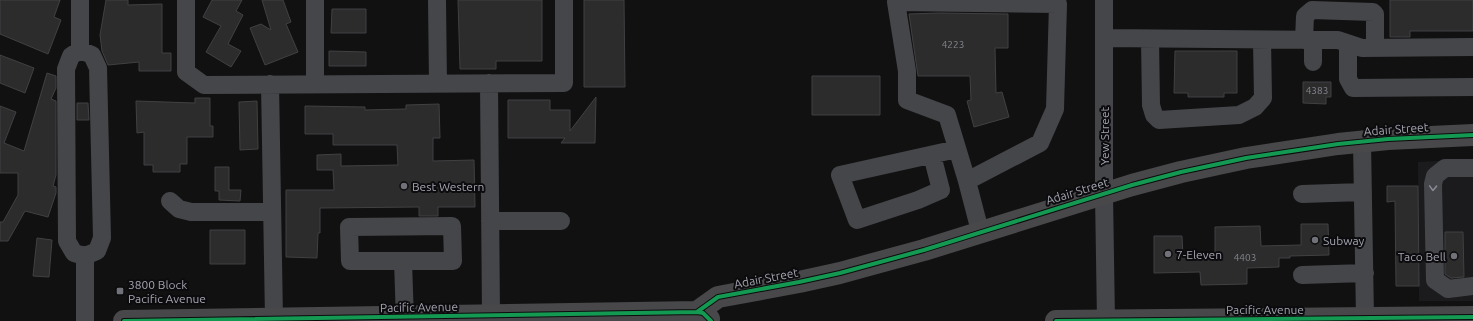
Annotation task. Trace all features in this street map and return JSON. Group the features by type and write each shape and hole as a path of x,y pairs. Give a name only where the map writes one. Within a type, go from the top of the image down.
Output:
{"highway":[{"name":"Adair Street","path":"702,318 718,297 840,273 924,250 980,231 1172,174 1246,158 1362,142 1473,135"},
{"name":"Pacific Avenue","path":"124,321 405,319 491,316 702,318"},
{"name":"Pacific Avenue","path":"1056,321 1473,317"}],"street":[{"path":"80,0 80,50"},
{"path":"186,0 186,72 204,85 564,83 564,0"},
{"path":"315,0 315,84"},
{"path":"437,0 438,84"},
{"name":"Yew Street","path":"1104,0 1104,194 1106,321"},
{"path":"967,181 1040,143 1055,109 1058,4 896,2 907,71 907,100 947,116 967,181 980,231"},
{"path":"1313,62 1305,16 1312,10 1373,12 1375,14 1376,48"},
{"path":"1104,38 1338,40 1348,45 1362,48 1473,47"},
{"path":"1150,39 1151,105 1154,115 1159,120 1238,115 1255,107 1263,98 1262,40"},
{"path":"1348,45 1348,79 1353,88 1473,87"},
{"path":"80,50 92,55 98,68 102,238 97,251 85,256 74,253 68,241 66,69 71,56 80,50"},
{"path":"489,83 491,316"},
{"path":"270,84 274,319"},
{"path":"1362,142 1365,318"},
{"path":"932,155 941,190 918,200 857,220 840,175 957,149"},
{"path":"1473,168 1445,168 1435,176 1433,184 1435,280 1448,289 1473,286"},
{"path":"1302,194 1363,192"},
{"path":"170,201 178,209 191,212 272,212"},
{"path":"490,221 561,221"},
{"path":"452,226 453,260 403,261 350,261 349,227 452,226"},
{"path":"85,256 85,321"},
{"path":"403,261 405,319"},
{"path":"1302,275 1365,273"}],"shaded area":[{"path":"1473,159 1473,301 1419,301 1418,162"}],"building":[{"path":"0,0 60,0 54,17 61,20 48,54 0,34"},
{"path":"106,0 128,0 128,5 162,4 162,53 171,53 171,71 139,71 139,62 108,65 102,51 100,35"},
{"path":"212,0 242,0 236,11 243,15 228,44 241,51 231,67 206,52 221,26 203,17"},
{"path":"262,0 283,0 291,22 286,24 298,52 265,65 250,28 261,24 271,30"},
{"path":"458,0 542,0 542,61 496,61 496,69 460,69"},
{"path":"584,0 624,0 625,87 584,87"},
{"path":"1390,0 1473,0 1473,31 1410,31 1410,37 1390,37"},
{"path":"332,9 366,9 366,33 331,33"},
{"path":"909,14 1008,14 1008,48 995,48 996,93 1002,92 1009,117 974,127 967,101 971,100 970,76 918,76"},
{"path":"329,51 366,52 366,66 329,66"},
{"path":"1175,51 1237,51 1237,93 1224,93 1224,97 1188,97 1188,93 1174,93"},
{"path":"0,55 34,68 25,93 0,83"},
{"path":"47,73 56,76 56,88 51,99 56,101 56,175 53,186 56,187 56,193 48,217 25,211 8,241 0,241 0,222 3,222 18,195 18,173 0,173 0,106 16,112 4,143 24,151"},
{"path":"812,76 880,76 880,115 812,115"},
{"path":"1303,82 1331,82 1331,97 1326,97 1326,104 1303,103"},
{"path":"596,97 595,143 561,143 565,138 508,138 508,100 550,100 550,110 570,110 570,131"},
{"path":"195,98 210,98 210,126 213,126 213,137 187,137 187,164 180,164 180,172 153,172 153,165 144,165 144,132 137,133 136,101 195,103"},
{"path":"257,101 258,149 240,150 239,102"},
{"path":"77,103 88,103 89,120 77,120"},
{"path":"439,104 440,138 433,138 433,161 474,160 475,207 438,207 438,216 419,216 419,207 320,208 320,233 318,233 317,258 286,257 286,190 334,190 333,170 317,170 317,155 341,154 341,166 398,165 397,145 333,145 333,134 305,134 305,106 365,107 365,110 406,109 406,105"},
{"path":"215,167 229,167 229,190 241,190 240,201 219,200 219,191 215,191"},
{"path":"1387,186 1418,186 1419,286 1396,286 1395,201 1387,202"},
{"path":"1301,224 1328,224 1329,255 1290,256 1290,258 1279,258 1279,267 1247,268 1247,284 1201,285 1200,272 1154,273 1154,236 1182,236 1183,256 1215,255 1215,227 1260,226 1261,246 1301,245"},
{"path":"210,230 245,230 245,264 210,264"},
{"name":"Taco Bell","path":"1445,232 1463,232 1464,277 1451,278 1445,274"},
{"path":"37,238 52,240 49,277 33,276"}],"cycle path":[{"path":"697,312 718,297 840,273 924,250 1132,185 1181,172 1246,158 1338,144 1388,139 1473,135"},
{"path":"124,321 697,312 703,313 711,321"},
{"path":"1056,321 1473,317"}],"place":[{"name":"Best Western","path":"404,186"},
{"name":"Subway","path":"1315,240"},
{"name":"7-Eleven","path":"1168,254"},
{"name":"Taco Bell","path":"1454,256"},
{"name":"3800 Block Pacific Avenue","path":"120,291"}]}
